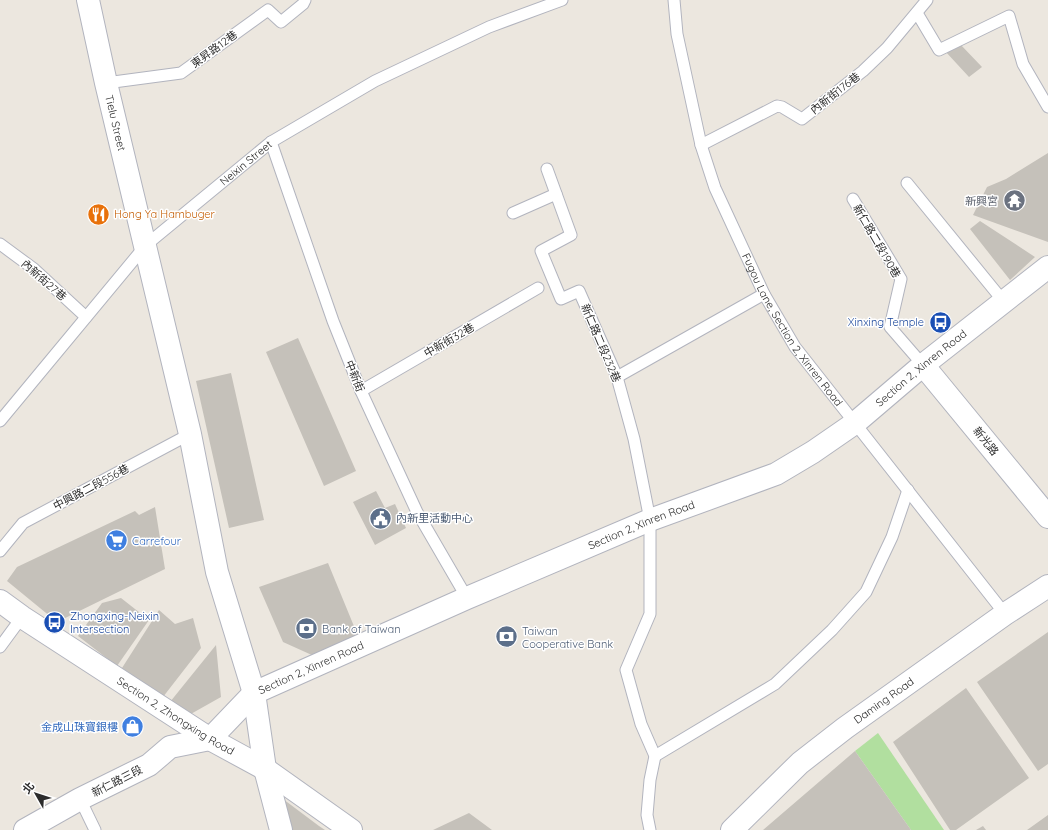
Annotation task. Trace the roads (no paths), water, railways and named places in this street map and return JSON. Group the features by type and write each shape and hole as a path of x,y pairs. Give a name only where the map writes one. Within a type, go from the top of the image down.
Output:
{"street":[{"name":"Tielu Street","path":"88,0 106,83 190,434 217,572 254,693 265,769 281,830"},
{"name":"Section 2, Xinren Road","path":"210,739 254,693 467,598 650,520 776,474 813,452 855,423 923,365 1048,267"},
{"name":"新光路","path":"923,365 1048,517"},
{"name":"Daming Road","path":"732,830 800,763 1004,614 1048,586"},
{"name":"Section 2, Zhongxing Road","path":"0,601 22,617 210,739 265,769 351,830"},
{"name":"新仁路三段","path":"25,830 149,765 170,747 210,739"}],"lane":[{"name":"東昇路12巷","path":"106,83 181,73 268,10 281,22 306,0"},
{"name":"Neixin Street","path":"0,420 146,245 270,142 375,81 489,27 562,0"},
{"name":"Fugou Lane, Section 2, Xinren Road","path":"674,0 677,34 701,145 714,188 764,294 795,347 1004,614"},
{"name":"內新街176巷","path":"701,145 777,106 782,107 802,119 863,71 887,48 927,0"},
{"path":"916,13 939,50 1009,16 1023,64 1048,107"},
{"name":"中新街","path":"270,142 334,321 361,391 417,512 467,598"},
{"name":"新仁路二段232巷","path":"547,169 571,235 541,251 561,299 579,291 617,377 634,439 650,520 650,614 626,670 641,724 655,756"},
{"path":"906,183 1004,302"},
{"path":"513,213 556,194"},
{"name":"新仁路二段190巷","path":"852,200 901,279 890,327 923,365"},
{"name":"內新街27巷","path":"0,244 34,269 86,317"},
{"name":"中新街32巷","path":"361,391 538,288"},
{"path":"617,377 764,294"},
{"name":"中興路二段556巷","path":"0,551 24,522 190,434"},
{"path":"650,830 647,815 650,780 655,756 775,684 832,630 866,592 892,537 908,490"},
{"path":"0,647 22,617"},
{"path":"80,800 95,830"}],"place":[{"name":"新興宮","path":"1014,201"},
{"name":"Hong Ya Hambuger","path":"98,214"},
{"name":"Xinxing Temple","path":"940,322"},
{"name":"內新里活動中心","path":"381,518"},
{"name":"Carrefour","path":"116,541"},
{"name":"Zhongxing-Neixin Intersection","path":"54,622"},
{"name":"Bank of Taiwan","path":"306,629"},
{"name":"Taiwan Cooperative Bank","path":"507,637"},
{"name":"金成山珠寶銀樓","path":"133,727"}]}
